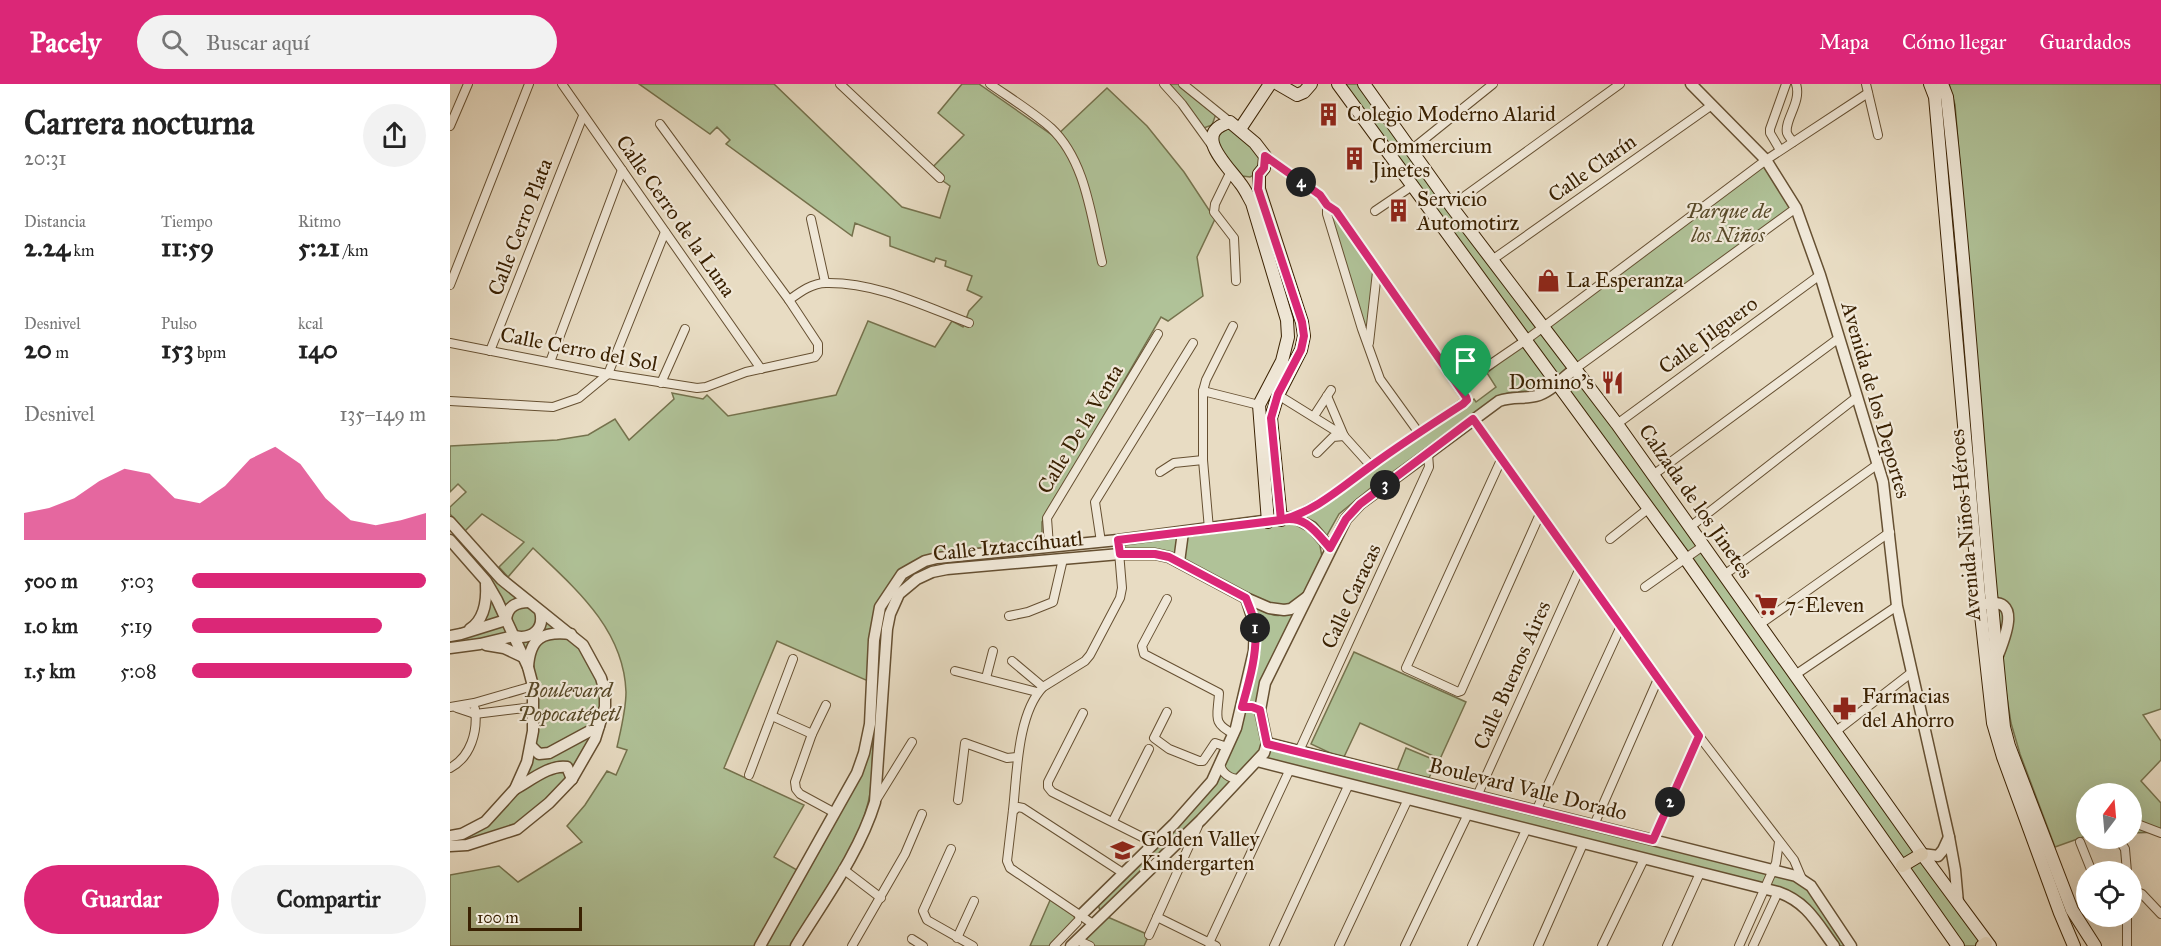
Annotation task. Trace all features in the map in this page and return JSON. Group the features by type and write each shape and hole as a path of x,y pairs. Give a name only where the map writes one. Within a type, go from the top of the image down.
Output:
{"main road":[{"path":"1270,84 1235,126 1216,127 1211,138 1214,148 1252,203 1287,320 1286,346 1275,375 1259,405 1281,520"},
{"path":"1278,84 1297,95 1304,92 1311,84"},
{"name":"Calzada de los Jinetes","path":"1338,84 1685,558 1958,946"},
{"name":"Avenida Niños Héroes","path":"1930,84 1935,98 1985,604 1997,658 2004,727 2009,746 2072,910 2095,946"},
{"name":"Avenida Niños Héroes","path":"1942,84 1947,97 1957,184 1993,723 2002,757 2074,946"},
{"name":"Calzada de los Jinetes","path":"1367,85 1450,206 1617,424 1986,945"},
{"path":"1231,171 1246,179 1251,179 1264,168 1265,156 1235,126"},
{"path":"1259,174 1258,189 1302,322 1303,343 1278,394 1271,418 1281,520"},
{"path":"1275,375 1286,381"},
{"path":"1902,866 1922,854"}],"street":[{"path":"450,126 468,84"},
{"path":"450,285 529,84"},
{"name":"Calle Cerro de la Luna","path":"562,84 761,369"},
{"path":"840,84 940,178"},
{"path":"990,84 1049,126 1072,155 1086,195 1102,262"},
{"path":"1164,84 1214,148"},
{"path":"1183,84 1217,114 1235,126"},
{"path":"1411,150 1493,84"},
{"path":"1450,206 1620,84"},
{"name":"Avenida de los Deportes","path":"1691,84 1766,160 1796,208 1820,275 1886,496 1897,606 1949,837 1958,903"},
{"path":"1780,150 1770,134 1770,129 1786,84"},
{"path":"1793,142 1787,133 1787,127 1797,101 1796,84"},
{"path":"1488,366 1867,88 1878,135"},
{"name":"Calle Clarín","path":"1492,260 1712,105"},
{"path":"1201,130 1212,126 1217,114"},
{"name":"Calle Cerro Plata","path":"490,351 583,116"},
{"path":"660,124 789,300 818,345 818,353 811,358 761,369"},
{"path":"760,946 857,773 870,724 874,640 880,607 894,584 907,571 931,559 1101,542 1281,520 1333,495 1467,400 1336,211 1327,205 1320,195 1265,156"},
{"path":"550,362 622,170"},
{"path":"1231,171 1215,204 1214,212 1234,238 1236,281"},
{"path":"1943,185 1957,184"},
{"path":"1376,211 1412,186"},
{"path":"1327,205 1327,214 1380,379 1419,433"},
{"path":"1074,943 1201,820 1264,753 1267,744 1260,710 1265,683 1330,548 1346,519 1360,504 1499,401 1508,397 1537,396 1544,393 1796,208"},
{"path":"811,219 825,282"},
{"path":"450,400 553,407 579,398 608,374 665,232"},
{"path":"1368,346 1377,272"},
{"name":"Calle Jilguero","path":"1617,424 1820,275"},
{"path":"789,300 805,288 825,282 889,292 969,323"},
{"path":"1209,529 1203,460 1203,391 1206,380 1233,326"},
{"path":"661,383 685,328"},
{"name":"Calle De la Venta","path":"1049,546 1047,518 1158,334"},
{"path":"1653,475 1839,338"},
{"name":"Calle Cerro del Sol","path":"450,343 608,374 701,388 742,373 761,369"},
{"path":"1101,542 1095,502 1193,343"},
{"path":"1203,391 1259,405"},
{"path":"1314,416 1329,393 1344,436"},
{"path":"1278,394 1344,436 1371,466"},
{"path":"1690,527 1857,397"},
{"path":"1473,419 1699,736 1794,860 1802,879"},
{"path":"1317,453 1333,438 1344,436"},
{"name":"Calle Caracas","path":"1299,751 1430,467 1428,454"},
{"path":"1160,472 1174,463 1203,460"},
{"path":"1501,460 1406,668 1460,692 1540,514"},
{"path":"1724,574 1878,464"},
{"path":"1610,539 1649,508"},
{"path":"1281,520 1312,527 1330,548"},
{"path":"450,522 501,579 584,645 601,678 605,692 605,707 595,739 572,779 549,803 517,829 467,845 450,846"},
{"path":"1179,562 1183,532"},
{"path":"1759,625 1890,532"},
{"path":"450,540 486,581 514,636 533,686 531,746 527,762 515,789"},
{"path":"1093,924 1079,919 1007,865 1017,757 1026,719 1040,689 1075,668 1090,655 1120,598 1122,588 1118,540"},
{"path":"1646,587 1702,546"},
{"name":"Calle Iztaccíhuatl","path":"796,946 858,845 875,802 887,629 890,614 899,594 917,579 947,568 1120,554 1155,554 1179,562 1269,608 1292,609 1307,597"},
{"path":"1009,616 1028,612 1053,602 1063,559"},
{"name":"Calle Buenos Aires","path":"1477,796 1580,568"},
{"path":"455,635 476,625 480,619 487,595 486,581"},
{"path":"1054,946 1212,781 1234,734 1252,661 1256,634 1246,598"},
{"path":"1167,599 1142,646 1142,651 1219,693 1218,722 1222,728 1234,734"},
{"path":"506,620 508,610 512,607 519,603 530,602"},
{"path":"1795,675 1897,606"},
{"path":"450,648 536,633 541,622 540,611"},
{"path":"455,635 506,620"},
{"path":"1536,811 1621,626"},
{"path":"525,662 534,642 539,638 551,633 571,634"},
{"path":"480,644 504,648 525,662"},
{"path":"986,678 993,651"},
{"path":"749,775 793,659"},
{"path":"1012,662 1040,689"},
{"path":"955,671 1040,689"},
{"path":"1835,732 1911,674"},
{"path":"1596,847 1602,837 1598,826 1658,679"},
{"path":"452,707 474,704 533,686"},
{"path":"450,768 460,762 467,753 473,735 474,704"},
{"path":"826,705 796,776 796,789 800,794 835,813"},
{"path":"452,707 475,714 533,707"},
{"path":"1242,707 1260,710"},
{"path":"1167,712 1154,738 1169,749 1203,761 1215,743 1227,747"},
{"path":"1083,713 1048,782 1048,787 1052,792 1154,843"},
{"path":"772,716 812,734"},
{"path":"531,746 539,754 549,753 599,726"},
{"path":"1653,840 1699,736"},
{"path":"875,802 912,742"},
{"path":"957,800 965,743 1007,758 1017,757"},
{"name":"Boulevard Valle Dorado","path":"1267,744 1802,879 1819,897 1851,946"},
{"path":"1113,821 1149,749"},
{"name":"Boulevard Valle Dorado","path":"1257,761 1778,892 1791,897 1805,907 1829,943"},
{"path":"1220,763 1221,769 1227,775 1239,779"},
{"path":"450,836 462,834 485,822 515,789 546,771 561,766 567,767 572,779"},
{"path":"1157,917 1213,944 1290,769"},
{"path":"1376,791 1376,779 1380,772"},
{"path":"1274,946 1349,784"},
{"path":"1439,807 1447,799 1446,788"},
{"path":"1339,946 1408,799"},
{"path":"1013,811 1017,807 1023,808 1123,873"},
{"path":"852,946 905,854 922,814"},
{"path":"1405,946 1468,814"},
{"path":"1563,838 1563,827 1568,819"},
{"path":"1149,935 1201,820"},
{"path":"2142,826 2161,833"},
{"path":"1472,946 1526,830"},
{"path":"1922,854 1938,856 1949,837"},
{"path":"1739,946 1779,856 1779,842"},
{"path":"1538,946 1583,844"},
{"path":"951,849 923,915 927,920 973,946"},
{"path":"1602,946 1644,859"},
{"path":"843,869 881,898"},
{"path":"1667,946 1700,873"},
{"path":"1753,946 1778,892"},
{"path":"2142,894 2161,914"},
{"path":"1805,907 1819,897"},
{"path":"957,938 974,901"},
{"path":"2126,927 2129,946"},
{"path":"912,939 923,946"},
{"path":"1074,943 1090,946"}],"green space":[{"path":"639,84 774,84 902,207 940,218 950,186 929,171 964,135 938,113 962,84 979,84 1055,137 1107,88 1147,126 1184,172 1215,219 1197,257 1203,296 1168,321 1161,317 1042,522 1042,541 926,556 894,577 873,616 868,681 777,641 724,768 804,805 774,857 802,873 873,742 871,788 855,840 835,877 791,946 450,946 450,875 499,866 518,882 582,842 567,826 585,805 607,771 616,775 627,750 617,747 626,692 617,649 607,629 580,595 533,548 508,577 499,567 524,542 482,514 465,531 450,514 450,507 466,492 458,484 450,492 450,446 557,440 588,435 615,419 629,440 674,399 672,393 703,399 707,395 728,416 836,395 868,321 935,347 952,321 963,327 969,311 982,297 967,290 972,276 945,266 946,261 936,258 934,262 890,246 890,237 855,223 852,236 726,144 730,140 717,127 710,134"},
{"path":"1165,84 1183,84 1216,114 1212,125 1201,129"},
{"name":"Parque de los Niños","path":"1340,84 1363,84 1543,327 1766,161 1794,208 1557,382"},
{"path":"1949,84 2161,84 2161,709 2143,715 2161,741 2161,760 2141,781 2161,803 2161,832 2142,833 2142,783 2076,783 2076,840 2055,847 2020,754 2011,723 2000,653 1955,105"},
{"path":"1230,123 1264,157 1258,173 1250,177 1242,176 1217,146 1215,133"},
{"path":"1328,207 1375,272 1368,340"},
{"path":"1524,343 1551,382 1535,391 1512,392 1497,397 1373,486 1339,514 1326,537 1303,518 1474,399 1476,402 1496,387 1487,373"},
{"path":"1575,371 1987,946 1959,946 1558,383"},
{"path":"1292,520 1309,528 1319,540 1322,557 1305,596 1289,607 1275,607 1181,562 1126,552 1124,544"},
{"name":"Boulevard Popocatépetl","path":"473,557 571,635 601,677 605,707 572,779 517,829 467,845 450,842 485,822 515,789 536,731 527,665 511,650 450,647 450,637 476,625 486,581"},
{"path":"1250,604 1276,615 1288,613 1303,605 1261,684 1265,744 1262,753 1101,914 1098,904 1212,779 1258,654"},
{"path":"1354,652 1466,702 1440,759 1360,723 1343,759 1311,744"},
{"path":"1267,743 1802,879 1850,946 1835,946 1797,899 1257,761"},
{"path":"1406,748 1437,761 1429,778 1397,771"},
{"path":"1051,898 1078,916 1049,946 1030,946"},
{"path":"1103,915 1149,935 1144,946 1090,946 1077,940"}],"place":[{"name":"Colegio Moderno Alarid","path":"1329,114"},
{"name":"Commercium Jinetes","path":"1354,158"},
{"name":"Servicio Automotirz","path":"1399,211"},
{"name":"La Esperanza","path":"1548,280"},
{"name":"Domino's","path":"1612,382"},
{"name":"7-Eleven","path":"1767,605"},
{"name":"Farmacias del Ahorro","path":"1844,708"},
{"name":"Golden Valley Kindergarten","path":"1123,851"}],"route":[{"path":"1466,397 1336,211 1327,205 1320,195 1265,156 1266,162 1259,174 1258,189 1302,322 1304,336 1301,350 1278,394 1271,418 1281,520 1293,518 1312,527 1330,548 1346,519 1360,504 1473,419 1699,736 1653,840 1267,744 1260,710 1242,707 1256,634 1246,598 1169,557 1155,554 1120,554 1118,540 1281,520 1293,518 1333,495 1371,466 1466,402 1466,397"}]}
